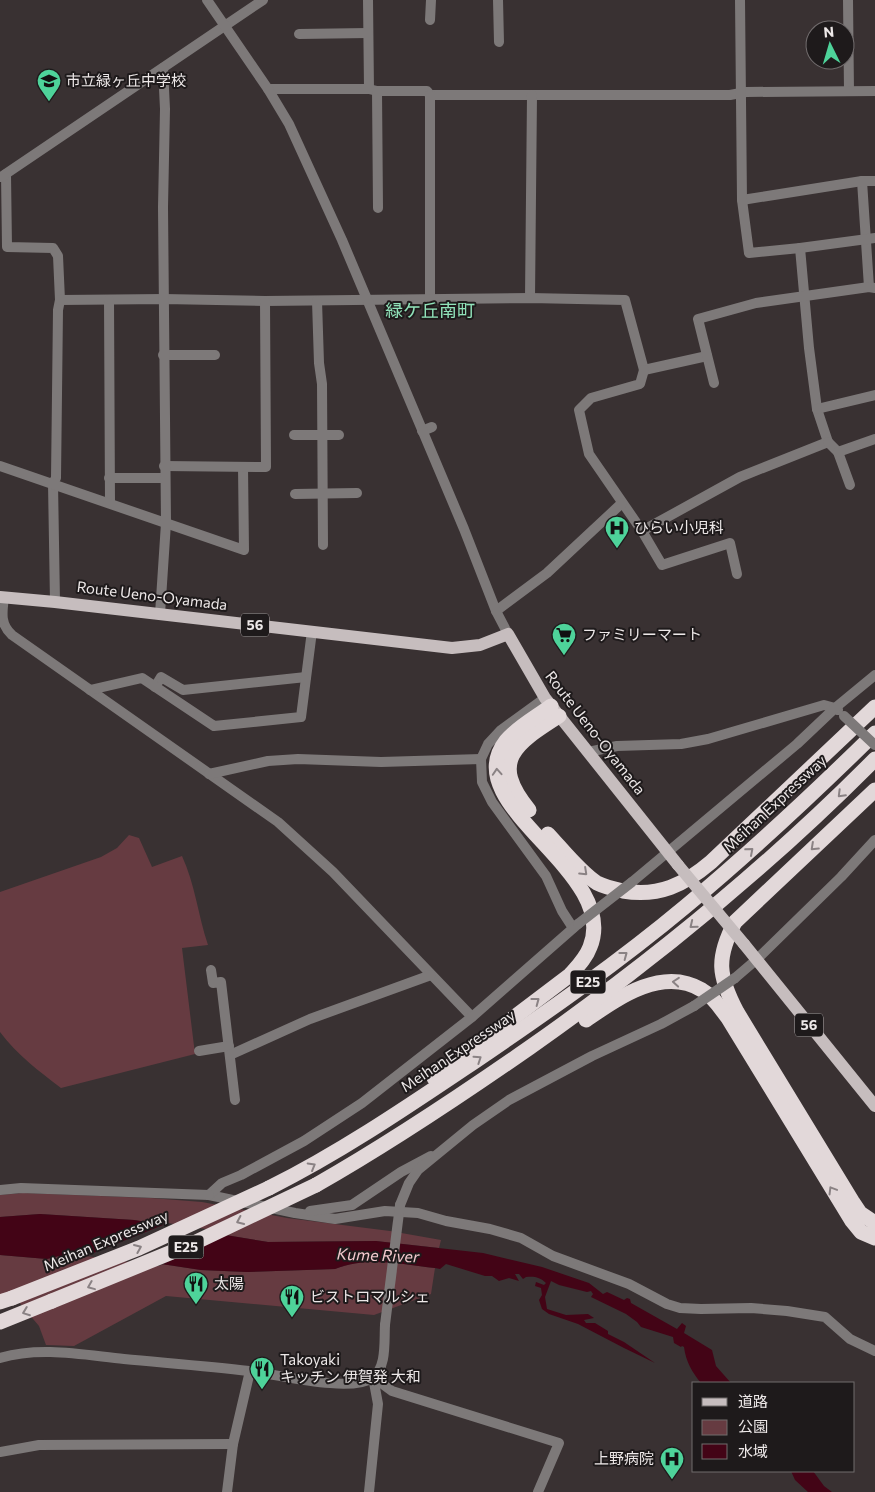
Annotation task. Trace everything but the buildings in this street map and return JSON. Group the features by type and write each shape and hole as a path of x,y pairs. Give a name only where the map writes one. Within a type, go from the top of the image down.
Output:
{"highway":[{"path":"552,707 535,731 514,751 508,768 513,788 548,834 584,873 598,883 612,889 643,892 660,891 684,882 697,873 875,707"},
{"path":"344,1147 570,975 583,960 590,947 594,922 584,892 512,805 497,780 497,759 506,741 552,707"},
{"name":"Meihan Expressway","path":"6,1300 139,1248 269,1188 344,1147 420,1099 564,1000 685,907 813,795 875,733"},
{"name":"E25","path":"0,1322 194,1243 316,1185 370,1155 483,1080 633,973 762,867 827,808 875,760"},
{"path":"875,790 735,922 728,936 721,961 728,995 737,1012 852,1201 860,1213 875,1223"},
{"path":"370,1155 401,1140 488,1086 605,1007 636,989 651,984 680,982 704,991 717,1003 847,1214 862,1232 875,1238"}],"main road":[{"name":"Route Ueno-Oyamada","path":"2,597 452,648 480,645 508,634 552,707 875,1106"}],"street":[{"path":"207,0 268,90 293,131 367,300 427,429 496,611 508,634"},
{"path":"55,602 53,483 56,478 58,310 60,300 58,256 53,248 7,247 3,176 262,0"},
{"path":"368,0 368,34 373,90 378,208"},
{"path":"430,20 431,0"},
{"path":"490,0 498,0 499,42"},
{"path":"740,0 742,200 748,253 870,238"},
{"path":"848,0 849,92"},
{"path":"298,34 368,34"},
{"path":"160,614 166,523 163,355 165,128 163,68"},
{"path":"268,90 427,91 430,94 532,95 730,95 746,92 875,92"},
{"path":"430,94 430,299"},
{"path":"530,298 532,95"},
{"path":"742,200 862,181 875,181"},
{"path":"714,383 698,319 756,303 872,288 870,238 862,181"},
{"path":"800,248 817,409 828,442 838,452 850,485"},
{"path":"60,300 164,299 265,302 530,298 625,300 644,370 640,384 591,398 579,410 589,454 642,531 662,565 730,543 737,574"},
{"path":"109,300 110,502"},
{"path":"317,301 319,363 322,384 322,545"},
{"path":"164,466 266,467 265,302"},
{"path":"163,355 215,355"},
{"path":"644,370 707,356"},
{"path":"817,409 875,394"},
{"path":"294,435 339,436"},
{"path":"838,452 875,439"},
{"path":"642,531 740,477 828,442"},
{"path":"0,466 110,502 244,550 243,467"},
{"path":"109,478 164,478"},
{"path":"296,494 357,493"},
{"path":"496,611 547,574 622,503"},
{"path":"2,597 1,616 4,629 278,822 333,872 472,1017"},
{"path":"90,690 142,678 214,726 301,717 312,632"},
{"path":"209,1195 222,1182 241,1175 304,1141 362,1103 472,1017 576,926 632,882 797,744 835,708 875,675"},
{"path":"155,687 161,677 183,690 306,677"},
{"path":"588,752 617,746 690,742 708,739 824,705 835,708 875,745"},
{"path":"552,707 501,730 488,744 481,759 482,782 487,794 546,876 562,911 576,926"},
{"path":"209,774 268,761 298,759 381,762 481,759"},
{"path":"0,1358 21,1354 54,1353 250,1371 347,1384 365,1382 373,1378 380,1371 382,1362 400,1204 409,1183 418,1170 473,1125 509,1100 592,1056 661,1024 694,1006 735,978 841,877 875,840"},
{"path":"211,970 213,983 221,982 235,1100"},
{"path":"199,1051 230,1050 430,975"},
{"path":"294,1212 352,1205 400,1172 439,1152"},
{"path":"0,1190 41,1189 209,1195 334,1219 385,1211 418,1213 446,1222 490,1229 521,1238 553,1256 629,1284 667,1304 680,1308 701,1310 751,1308 825,1317 850,1339 875,1351"},
{"path":"227,1492 233,1444 250,1371"},
{"path":"369,1492 378,1404 373,1378"},
{"path":"373,1378 392,1391 559,1443 538,1492"},
{"path":"0,1452 39,1445 233,1444"}],"green space":[{"path":"129,835 139,838 152,867 182,856 190,878 208,945 182,948 195,1054 61,1088 21,1055 0,1032 0,892 101,857 117,848"},
{"path":"23,1193 202,1202 287,1218 390,1231 441,1240 439,1248 375,1241 268,1242 134,1220 40,1214 0,1217 0,1195"},
{"path":"89,1253 201,1270 247,1272 335,1269 347,1265 372,1262 435,1268 431,1294 374,1315 166,1296 74,1346 46,1345 39,1326 12,1294 0,1297 0,1255 47,1259"}],"water":[{"name":"Kume River","path":"40,1214 134,1220 268,1242 376,1241 483,1253 542,1267 589,1283 603,1294 607,1292 624,1300 630,1299 631,1303 677,1329 682,1323 686,1326 684,1333 712,1350 716,1366 730,1382 700,1382 690,1366 684,1347 674,1343 673,1337 641,1327 626,1314 591,1297 593,1294 591,1291 587,1292 559,1285 551,1281 545,1297 547,1309 566,1315 588,1314 594,1318 584,1320 586,1323 595,1323 608,1331 608,1334 624,1342 655,1363 578,1324 549,1314 542,1309 539,1300 542,1295 541,1288 535,1286 536,1282 544,1285 546,1283 534,1277 523,1279 519,1274 515,1274 519,1281 509,1278 499,1281 492,1276 485,1276 446,1264 440,1269 397,1263 372,1262 347,1265 335,1269 247,1272 201,1270 89,1253 47,1259 0,1255 0,1217"},
{"path":"791,1472 814,1472 824,1486 832,1492 808,1492 795,1480"}],"pier":[{"path":"168,1223 231,1233 159,1266 86,1256"}],"place":[{"name":"市立緑ヶ丘中学校","path":"49,102"},
{"name":"ひらい小児科","path":"617,549"},
{"name":"ファミリーマート","path":"564,656"},
{"name":"太陽","path":"196,1305"},
{"name":"ビストロマルシェ","path":"292,1318"},
{"name":"Takoyaki キッチン 伊賀発 大和","path":"262,1390"},
{"name":"上野病院","path":"672,1480"}],"district":[{"name":"緑ケ丘南町","path":"430,311"}]}
